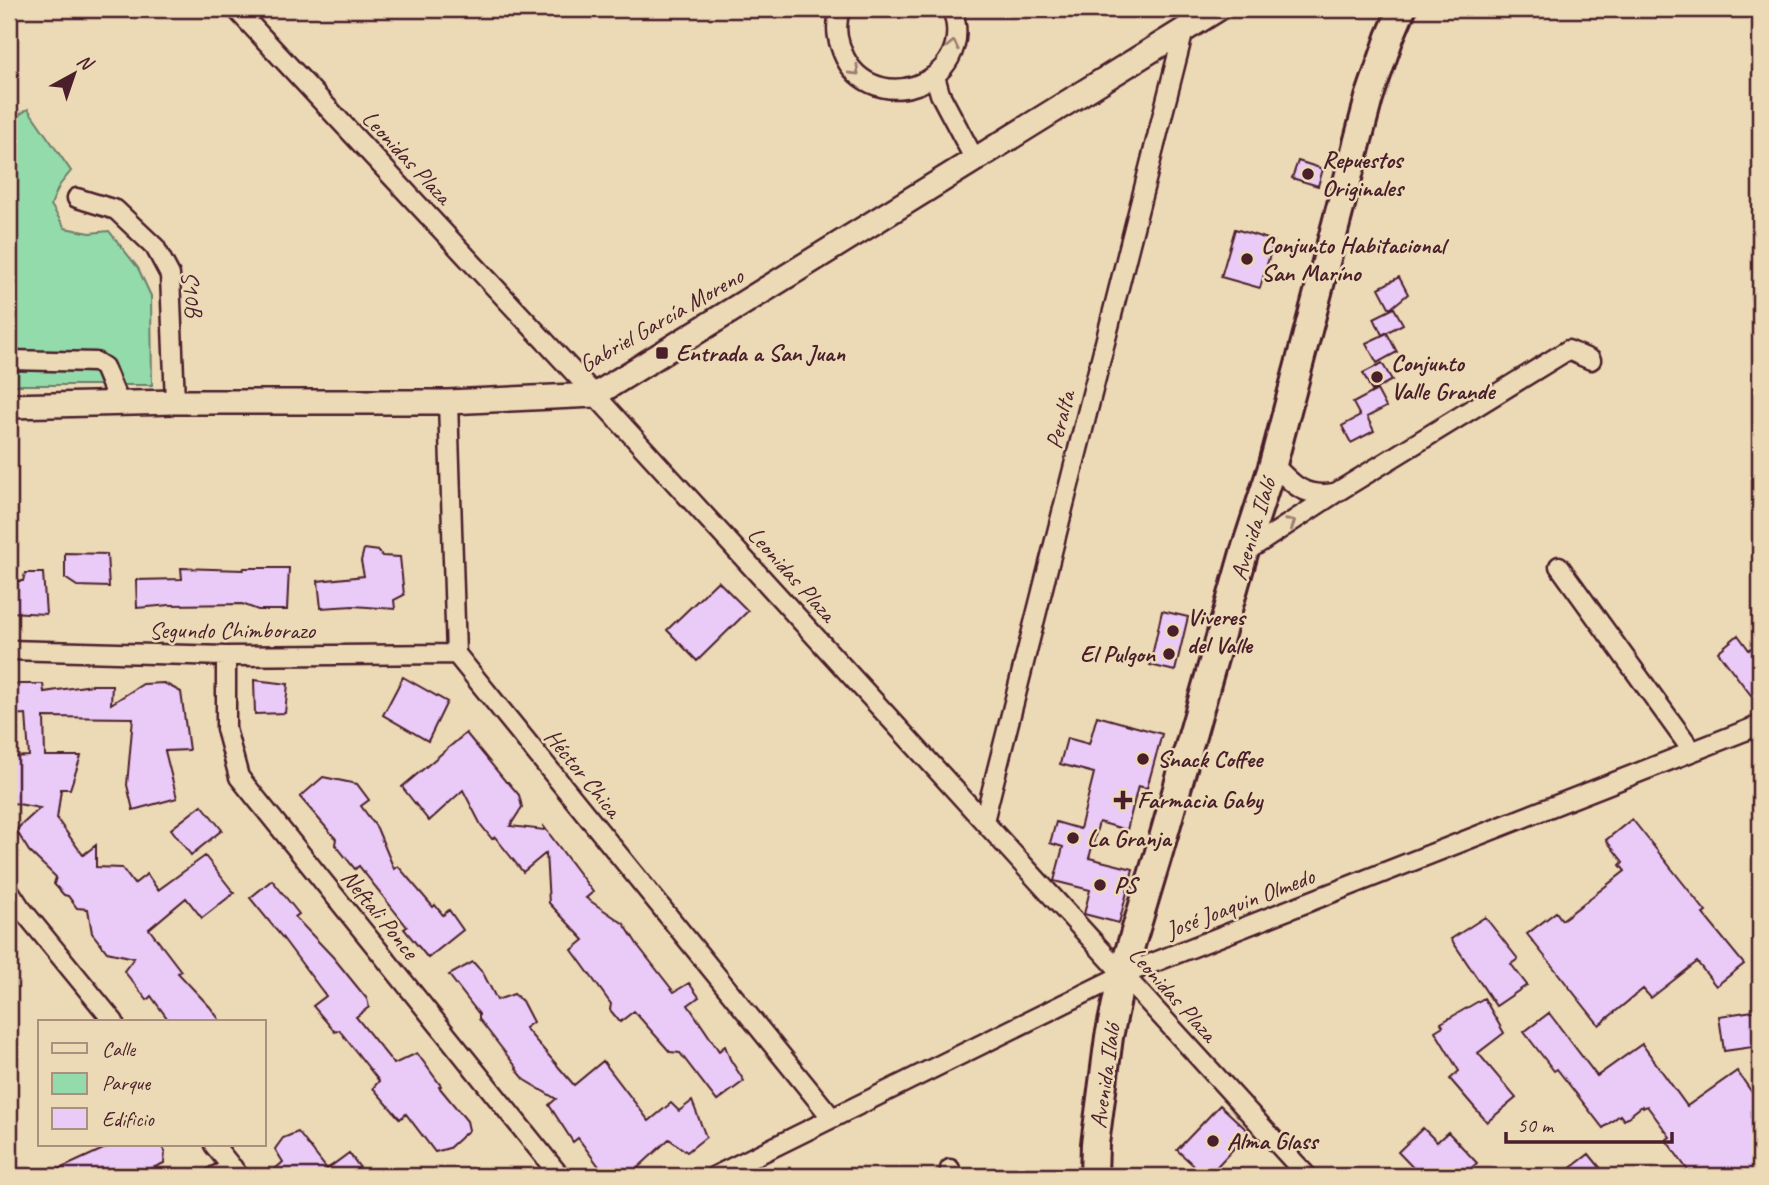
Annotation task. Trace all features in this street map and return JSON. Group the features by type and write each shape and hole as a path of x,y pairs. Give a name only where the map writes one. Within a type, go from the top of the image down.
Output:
{"main road":[{"name":"Avenida Ilaló","path":"1094,1176 1102,1087 1122,975 1244,553 1273,464 1369,98 1402,9"}],"street":[{"name":"Leonidas Plaza","path":"236,9 595,395 1307,1176"},
{"path":"841,9 837,37 843,57 856,75 875,86 895,90 917,86 935,76 949,60 956,40 956,20 952,9"},
{"name":"Gabriel García Moreno","path":"9,405 448,402 595,395 1184,30 1208,11"},
{"name":"Peralta","path":"984,821 1184,30"},
{"path":"935,76 940,93 975,160"},
{"name":"S10B","path":"77,198 116,209 155,247 170,275 175,402"},
{"path":"1244,553 1337,492 1568,350 1591,360"},
{"path":"9,360 96,362 104,367 119,403"},
{"path":"448,402 456,654"},
{"path":"1273,464 1292,485 1318,496 1337,492"},
{"path":"1559,566 1691,752"},
{"name":"Segundo Chimborazo","path":"9,650 226,656 456,654"},
{"name":"Héctor Chica","path":"456,654 832,1118"},
{"name":"Neftali Ponce","path":"226,656 226,729 239,777 560,1176"},
{"name":"José Joaquin Olmedo","path":"715,1176 1122,975 1760,725"},
{"path":"9,890 112,1020"},
{"path":"215,1146 236,1172 215,1176"}],"green space":[{"path":"28,109 71,171 59,186 51,205 65,228 90,233 109,231 138,268 151,296 152,385 9,385 9,122"}],"building":[{"name":"Repuestos Originales","path":"1298,161 1323,169 1318,186 1292,178"},
{"name":"Conjunto Habitacional San Maríno","path":"1235,229 1274,241 1260,288 1221,277"},
{"path":"1399,277 1408,294 1390,309 1379,288"},
{"path":"1394,308 1403,324 1382,335 1374,318"},
{"path":"1387,333 1397,352 1377,363 1366,343"},
{"path":"1382,363 1392,380 1372,391 1363,373"},
{"path":"1377,390 1386,407 1367,417 1374,431 1351,443 1342,426 1360,416 1353,403"},
{"path":"364,549 379,551 382,556 400,557 404,595 394,600 395,609 353,606 321,608 318,581 364,576 361,561"},
{"path":"65,553 107,554 109,587 77,586 65,578"},
{"path":"181,568 289,568 287,610 258,610 242,604 137,608 136,580 182,579"},
{"path":"25,573 43,573 46,614 9,612 9,581 23,581"},
{"path":"718,581 748,611 697,661 667,630"},
{"path":"1162,611 1188,617 1175,671 1150,665"},
{"path":"1738,635 1749,650 1760,641 1760,707 1718,652"},
{"path":"403,677 447,702 428,741 383,715"},
{"path":"254,680 288,684 285,713 255,714"},
{"path":"164,683 181,692 189,750 165,751 177,798 133,810 127,785 133,718 44,717 45,756 81,756 70,789 61,789 57,819 83,855 96,845 96,867 122,868 134,884 147,874 158,890 205,856 234,893 202,918 186,898 149,929 181,971 178,973 220,1020 169,1020 151,996 147,1000 124,971 134,958 107,952 92,933 88,909 77,908 68,896 64,895 54,884 56,877 29,851 16,830 40,808 13,803 9,791 9,757 29,756 26,714 9,715 9,684 43,684 44,692 112,685 111,704 143,684"},
{"path":"1097,716 1162,734 1147,788 1138,786 1127,830 1099,822 1089,858 1133,869 1119,923 1084,914 1090,890 1054,881 1063,847 1050,843 1056,822 1080,829 1094,773 1060,764 1067,738 1089,744"},
{"path":"466,733 519,795 522,807 510,826 544,830 544,827 593,892 586,898 624,924 674,992 689,983 699,997 688,1005 719,1051 725,1046 744,1081 717,1101 680,1053 670,1052 634,1011 620,1022 610,1010 611,1004 572,950 584,940 549,903 546,853 523,872 495,837 492,839 481,825 463,790 429,821 402,787"},
{"path":"323,777 357,784 369,800 361,806 377,828 394,869 398,866 443,915 449,910 463,930 428,958 359,866 355,869 335,844 336,839 300,797"},
{"path":"202,805 222,830 191,855 171,829"},
{"path":"1632,819 1744,964 1716,986 1697,962 1651,998 1643,989 1599,1025 1527,934 1556,912 1562,920 1625,871 1620,865 1623,862 1606,840"},
{"path":"272,880 299,914 295,917 333,957 367,999 369,1007 356,1017 394,1064 417,1053 441,1086 439,1087 467,1121 469,1130 449,1148 435,1152 406,1114 400,1119 373,1088 379,1081 339,1030 335,1032 313,1006 326,996 250,898"},
{"path":"1485,917 1518,959 1511,964 1527,985 1496,1006 1451,939"},
{"path":"473,962 483,973 497,1000 514,994 522,1001 533,1022 525,1028 574,1085 603,1061 649,1121 671,1103 679,1111 692,1101 706,1137 687,1152 669,1139 629,1176 606,1176 578,1138 573,1142 549,1105 556,1099 526,1081 449,975"},
{"path":"1484,998 1504,1033 1478,1053 1516,1098 1487,1122 1450,1079 1459,1071 1435,1031 1443,1026 1441,1023"},
{"path":"1760,1010 1760,1046 1724,1051 1719,1016"},
{"path":"1549,1013 1597,1076 1642,1044 1687,1106 1737,1071 1760,1104 1760,1176 1692,1176 1666,1140 1670,1137 1647,1106 1642,1106 1624,1120 1620,1115 1603,1128 1524,1032"},
{"name":"Alma Glass","path":"1220,1105 1249,1132 1208,1176 1205,1176 1177,1150"},
{"path":"1423,1128 1437,1142 1448,1132 1477,1163 1462,1176 1421,1176 1398,1152"},
{"path":"298,1132 327,1169 349,1153 366,1176 267,1176 283,1162 275,1149 283,1138"},
{"path":"110,1146 162,1146 165,1152 164,1163 135,1176 44,1176"},
{"path":"1589,1154 1607,1176 1560,1176"}],"place":[{"name":"Repuestos Originales","path":"1308,174"},
{"name":"Conjunto Habitacional San Maríno","path":"1247,259"},
{"name":"Entrada a San Juan","path":"662,353"},
{"name":"Conjunto Valle Grande","path":"1377,377"},
{"name":"Viveres del Valle","path":"1173,631"},
{"name":"El Pulgon","path":"1169,654"},
{"name":"Snack Coffee","path":"1143,759"},
{"name":"Farmacia Gaby","path":"1123,800"},
{"name":"La Granja","path":"1073,838"},
{"name":"PS","path":"1100,885"},
{"name":"Alma Glass","path":"1213,1141"}]}
